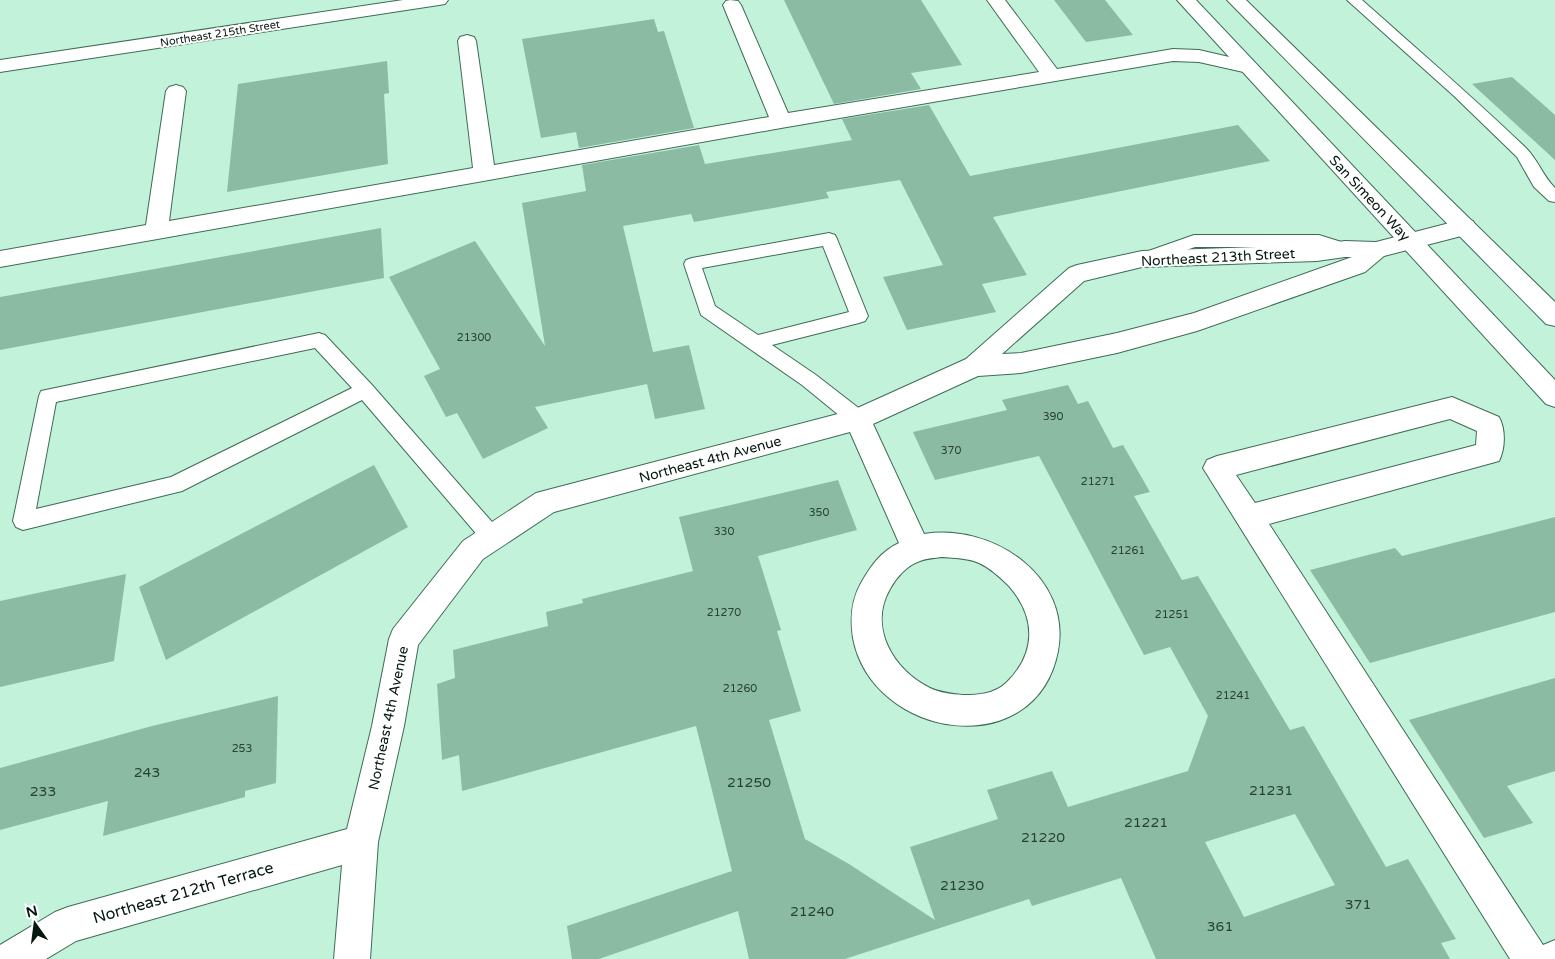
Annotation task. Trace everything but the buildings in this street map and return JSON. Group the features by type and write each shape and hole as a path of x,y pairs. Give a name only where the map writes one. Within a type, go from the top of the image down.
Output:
{"street":[{"name":"Northeast 215th Street","path":"0,66 439,0"},
{"path":"996,0 1052,76"},
{"name":"San Simeon Way","path":"1186,0 1555,397"},
{"path":"1236,0 1555,317"},
{"path":"732,5 780,120"},
{"path":"467,42 484,173"},
{"path":"0,259 780,120 1052,76 1144,59 1186,55 1199,56 1248,67"},
{"path":"156,231 176,91"},
{"name":"Northeast 213th Street","path":"858,419 975,366 1077,274 1142,259 1317,253 1345,248 1376,250 1464,227"},
{"name":"Northeast 213th Street","path":"975,366 1021,363 1117,343 1197,322 1357,266 1376,250"},
{"path":"1248,517 1489,453 1490,425 1452,408 1217,468 1248,517 1531,959"},
{"path":"858,419 916,549"},
{"name":"Northeast 4th Avenue","path":"352,959 361,842 388,726 404,639 473,550 546,502 858,419"},
{"path":"942,544 970,546 996,557 1018,574 1035,597 1044,623 1045,650 1035,675 1016,696 989,710 958,712 926,705 898,687 878,664 867,636 866,607 876,582 893,562 916,549 942,544"},
{"name":"Northeast 212th Terrace","path":"12,959 68,925 361,842"}],"lane":[{"path":"1354,0 1459,93 1523,154 1540,183 1555,197"},
{"path":"754,343 859,316 829,238 692,264 707,310 754,343 809,380 858,419"},
{"path":"365,390 175,485 23,521 48,396 319,340 365,390 492,537"}]}
